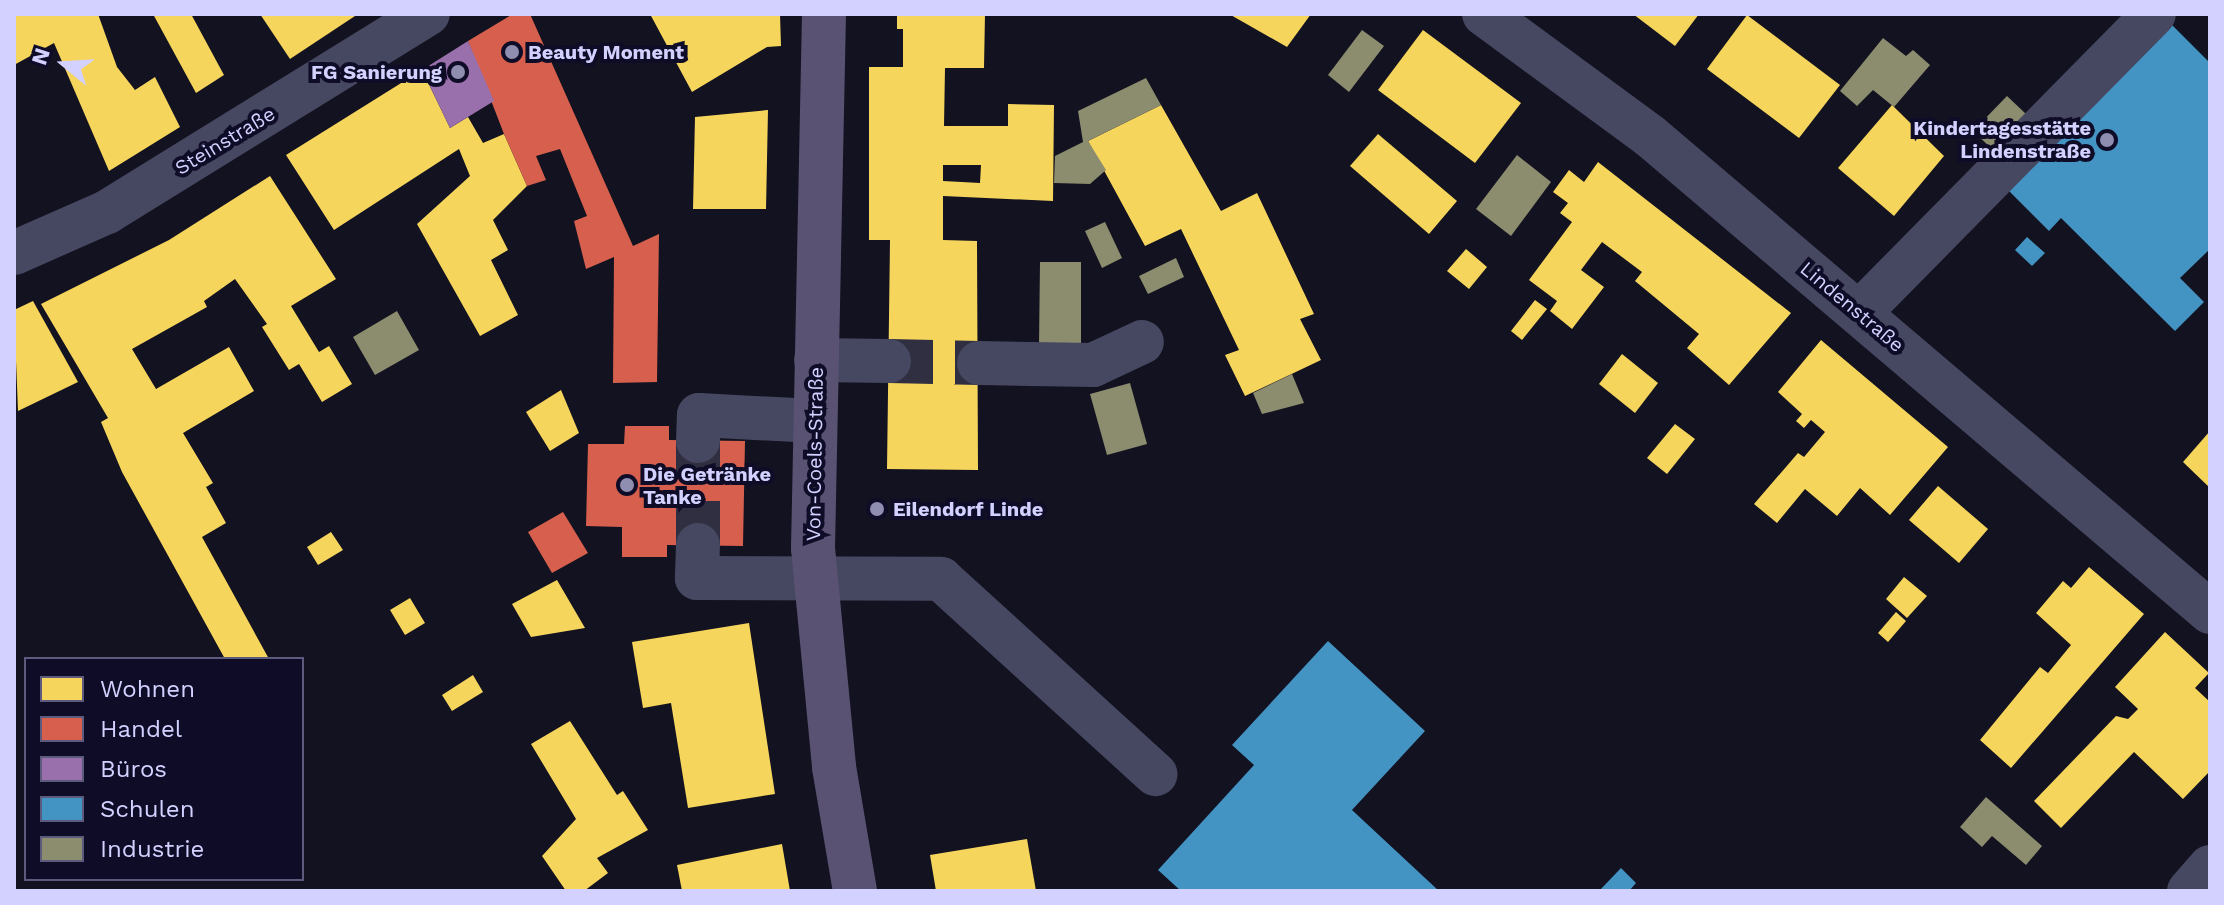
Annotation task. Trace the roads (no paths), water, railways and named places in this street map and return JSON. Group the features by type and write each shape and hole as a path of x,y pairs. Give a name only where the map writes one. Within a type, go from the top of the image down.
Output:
{"main road":[{"name":"Von-Coels-Straße","path":"824,14 815,421 815,581 834,767 855,891"}],"street":[{"name":"Steinstraße","path":"14,253 107,212 428,14"},
{"name":"Lindenstraße","path":"1484,14 1650,136 2210,612"},
{"path":"1859,313 2154,14"},
{"path":"979,363 1093,365 1142,342"},
{"path":"816,360 889,361"},
{"path":"698,441 699,415 815,421"},
{"path":"698,545 697,578 815,581 941,579 1155,774"},
{"path":"2189,891 2210,867"}],"tunnel":[{"path":"889,361 979,363"},
{"path":"698,441 698,545"}],"place":[{"name":"Beauty Moment","path":"512,52"},
{"name":"FG Sanierung","path":"458,72"},
{"name":"Kindertagesstätte Lindenstraße","path":"2107,140"},
{"name":"Die Getränke Tanke","path":"627,485"},
{"name":"Eilendorf Linde","path":"877,509"}]}
